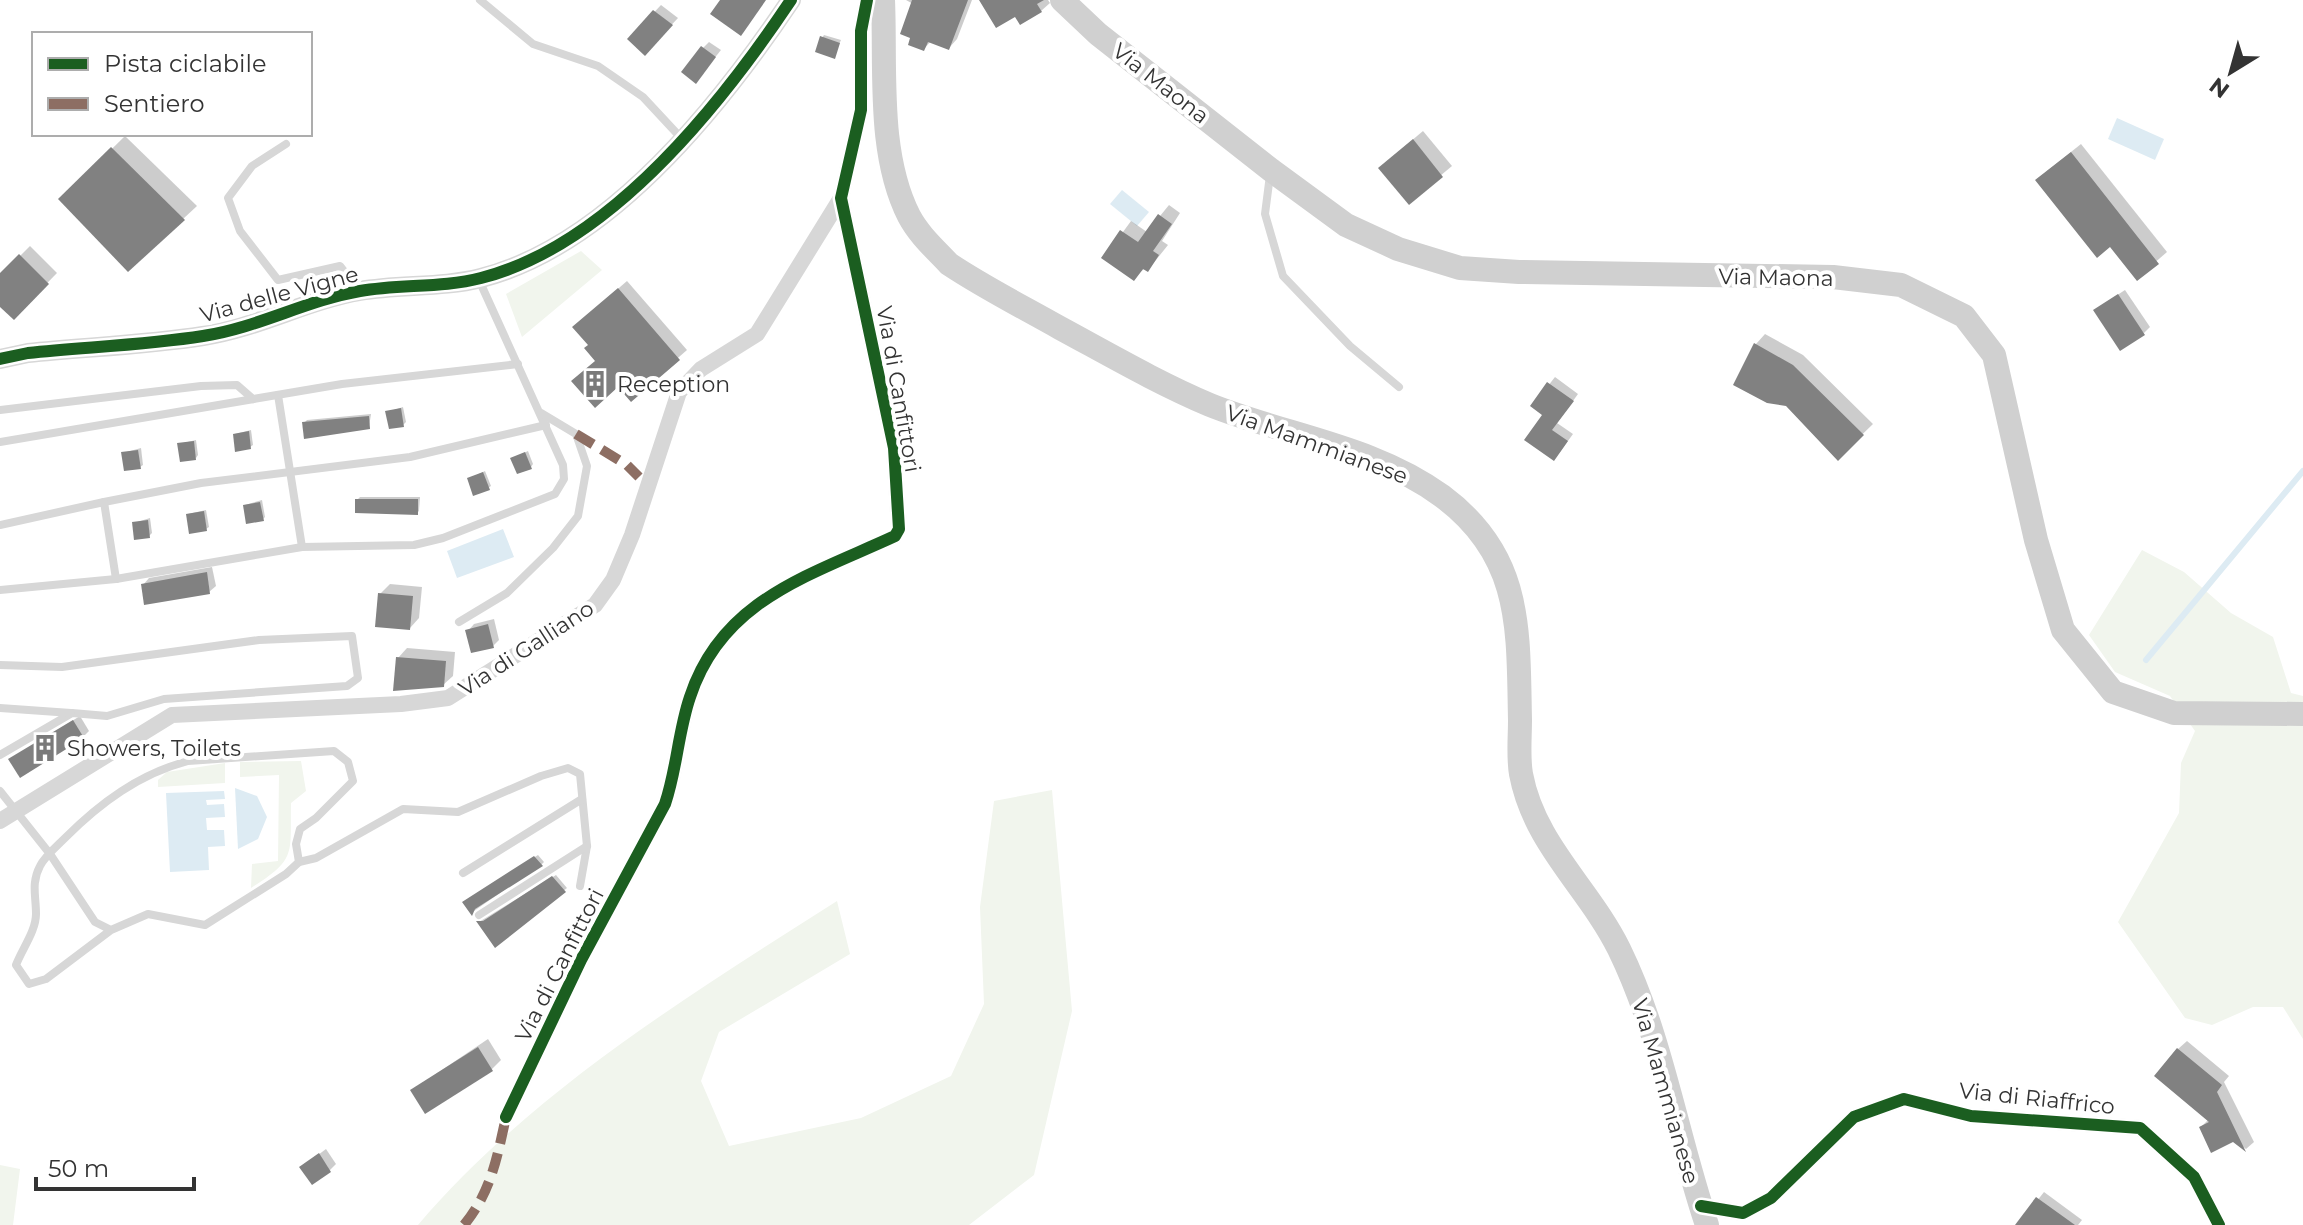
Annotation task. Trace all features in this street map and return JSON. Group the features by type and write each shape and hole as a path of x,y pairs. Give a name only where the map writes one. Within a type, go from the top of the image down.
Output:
{"main road":[{"name":"Via Mammianese","path":"883,0 888,129 898,186 909,216 925,239 949,264 1156,381 1213,406 1370,458 1412,477 1452,505 1485,539 1508,580 1517,613 1520,772 1529,805 1538,828 1617,946 1637,989 1669,1082 1688,1167 1704,1216"},
{"name":"Via Maona","path":"1062,0 1098,34 1271,170 1346,225 1398,249 1460,268 1546,274 1833,277 1901,285 1964,316 1994,355 2036,540 2063,630 2113,692 2174,713 2303,714"}],"street":[{"name":"Via delle Vigne","path":"0,359 28,353 205,336 359,291 479,279 552,249 617,201 684,141 741,72 791,0"},
{"name":"Via di Canfittori","path":"506,1117 581,960 665,804 674,776 689,699 700,671 719,641 753,605 840,559 895,536 899,529 894,448 841,198 861,110 861,31 867,0"},
{"name":"Via di Galliano","path":"0,821 172,715 401,704 448,698 595,605 613,580 632,535 679,392 701,369 757,334 841,198"},
{"name":"Via di Riaffrico","path":"1704,1216 1743,1213 1771,1198 1854,1117 1904,1099 1971,1116 2140,1128 2194,1177 2219,1225"}],"lane":[{"path":"480,0 533,44 598,66 643,97 684,141"},
{"path":"286,144 252,166 228,198 240,231 278,280 340,266 359,291"},
{"path":"1271,170 1265,214 1283,276 1350,346 1399,387"},
{"path":"0,590 116,579 302,547 399,546 427,542 551,496 562,486 564,472 546,425 479,279"},
{"path":"0,442 342,384 518,364"},
{"path":"0,410 201,386 237,385 253,399"},
{"path":"278,395 302,547"},
{"path":"459,622 507,593 553,548 578,516 587,466 576,434 540,413"},
{"path":"0,525 201,483 410,457 546,425"},
{"path":"104,502 116,579"},
{"path":"0,665 62,667 259,640 352,636 358,678 347,686 164,699 107,716 0,708"},
{"path":"0,755 72,713"},
{"path":"299,862 296,844 300,829 316,818 353,781 348,762 339,752 235,755 164,767 98,805 40,865 33,889 36,915 16,965 29,984 46,979 111,930 148,914 205,925 286,874 299,862 316,858 403,809 458,812 541,776 568,768 580,774 587,846 580,886"},
{"path":"0,791 50,854 95,922 111,930"},
{"path":"463,873 582,799"},
{"path":"479,915 587,846"}],"shaded area":[{"path":"2117,118 2164,139 2155,160 2108,139"},
{"path":"1122,190 1149,212 1137,226 1110,204"},
{"path":"581,251 602,270 522,337 506,294"},
{"path":"503,529 514,557 457,578 447,551"},
{"path":"2142,550 2184,572 2231,613 2273,637 2291,693 2303,696 2303,1039 2283,1007 2253,1007 2212,1025 2185,1018 2118,922 2179,813 2181,763 2195,731 2170,696 2115,672 2089,635"},
{"path":"301,761 306,791 291,803 288,854 277,870 251,888 252,864 278,861 279,775 240,777 240,762"},
{"path":"225,763 225,783 158,787 158,780 167,772"},
{"path":"235,788 257,796 267,817 258,839 238,849"},
{"path":"1052,790 1072,1011 1034,1175 969,1225 418,1225 463,1176 562,1088 670,1009 837,901 850,954 719,1032 701,1081 729,1146 861,1118 951,1076 984,1004 980,907 994,801"},
{"path":"224,791 225,799 206,800 207,805 224,804 225,817 206,818 207,830 224,830 225,846 208,847 209,870 170,872 166,793"},
{"path":"0,1165 20,1169 13,1225 0,1225"}],"building":[{"path":"720,0 766,0 741,36 710,14"},
{"path":"912,0 968,0 949,50 928,42 924,51 908,45 910,38 900,34"},
{"path":"979,0 1044,0 1037,4 1042,12 1020,25 1015,17 996,28"},
{"path":"653,10 673,25 645,56 627,39"},
{"path":"820,36 840,43 835,59 815,52"},
{"path":"701,46 716,57 696,84 681,72"},
{"path":"1413,139 1443,177 1409,205 1378,168"},
{"path":"111,147 185,220 128,272 58,199"},
{"path":"2071,152 2159,264 2137,281 2110,247 2097,258 2035,180"},
{"path":"1158,214 1172,224 1153,251 1159,255 1148,272 1143,269 1134,281 1101,258 1120,230 1138,242"},
{"path":"19,254 49,284 14,320 0,307 0,273"},
{"path":"618,288 680,360 631,402 618,387 595,408 571,381 595,361 584,348 588,345 572,327"},
{"path":"2118,294 2145,335 2120,351 2093,310"},
{"path":"1754,343 1793,365 1864,435 1838,461 1786,406 1767,403 1733,385"},
{"path":"1547,382 1574,401 1552,430 1568,441 1554,461 1524,440 1542,415 1530,406"},
{"path":"401,408 404,427 389,429 385,411"},
{"path":"369,416 370,429 304,439 302,422"},
{"path":"249,431 251,449 235,452 233,434"},
{"path":"194,441 196,460 180,462 177,443"},
{"path":"138,450 141,469 124,471 121,452"},
{"path":"525,452 532,469 517,474 510,458"},
{"path":"483,472 490,490 473,496 467,478"},
{"path":"355,499 418,499 418,515 355,513"},
{"path":"260,502 264,521 246,524 243,505"},
{"path":"204,511 207,531 189,534 186,514"},
{"path":"148,520 150,538 134,540 132,522"},
{"path":"207,572 210,594 144,605 141,584"},
{"path":"378,593 413,596 410,630 375,627"},
{"path":"488,624 494,648 471,653 465,630"},
{"path":"396,657 446,661 444,687 393,691"},
{"name":"Showers, Toilets","path":"73,720 84,738 20,778 8,759"},
{"path":"534,856 543,866 475,909 472,916 462,902"},
{"path":"552,876 566,892 495,948 476,921 483,921"},
{"path":"478,1047 493,1071 425,1114 410,1090"},
{"path":"2177,1048 2222,1085 2217,1092 2246,1152 2233,1142 2211,1153 2199,1127 2209,1122 2154,1076"},
{"path":"319,1153 331,1172 312,1185 299,1167"},
{"path":"2036,1197 2075,1225 2015,1225"}],"waterway":[{"path":"2146,660 2303,471"}],"marked path":[{"path":"576,434 627,465 639,477"},
{"path":"464,1225 487,1187 506,1117"}],"cycle path":[{"path":"0,359 28,353 203,336 243,327 340,295 466,281 528,261 574,236 658,166 731,84 791,0"},
{"path":"506,1117 581,960 665,804 686,710 705,664 724,636 747,613 773,594 895,536 899,529 894,448 841,198 861,110 861,31 867,0"},
{"path":"1701,1206 1743,1213 1771,1198 1854,1117 1904,1099 1971,1116 2140,1128 2194,1177 2219,1225"}],"place":[{"name":"Reception","path":"595,384"},
{"name":"Showers, Toilets","path":"45,748"}]}
